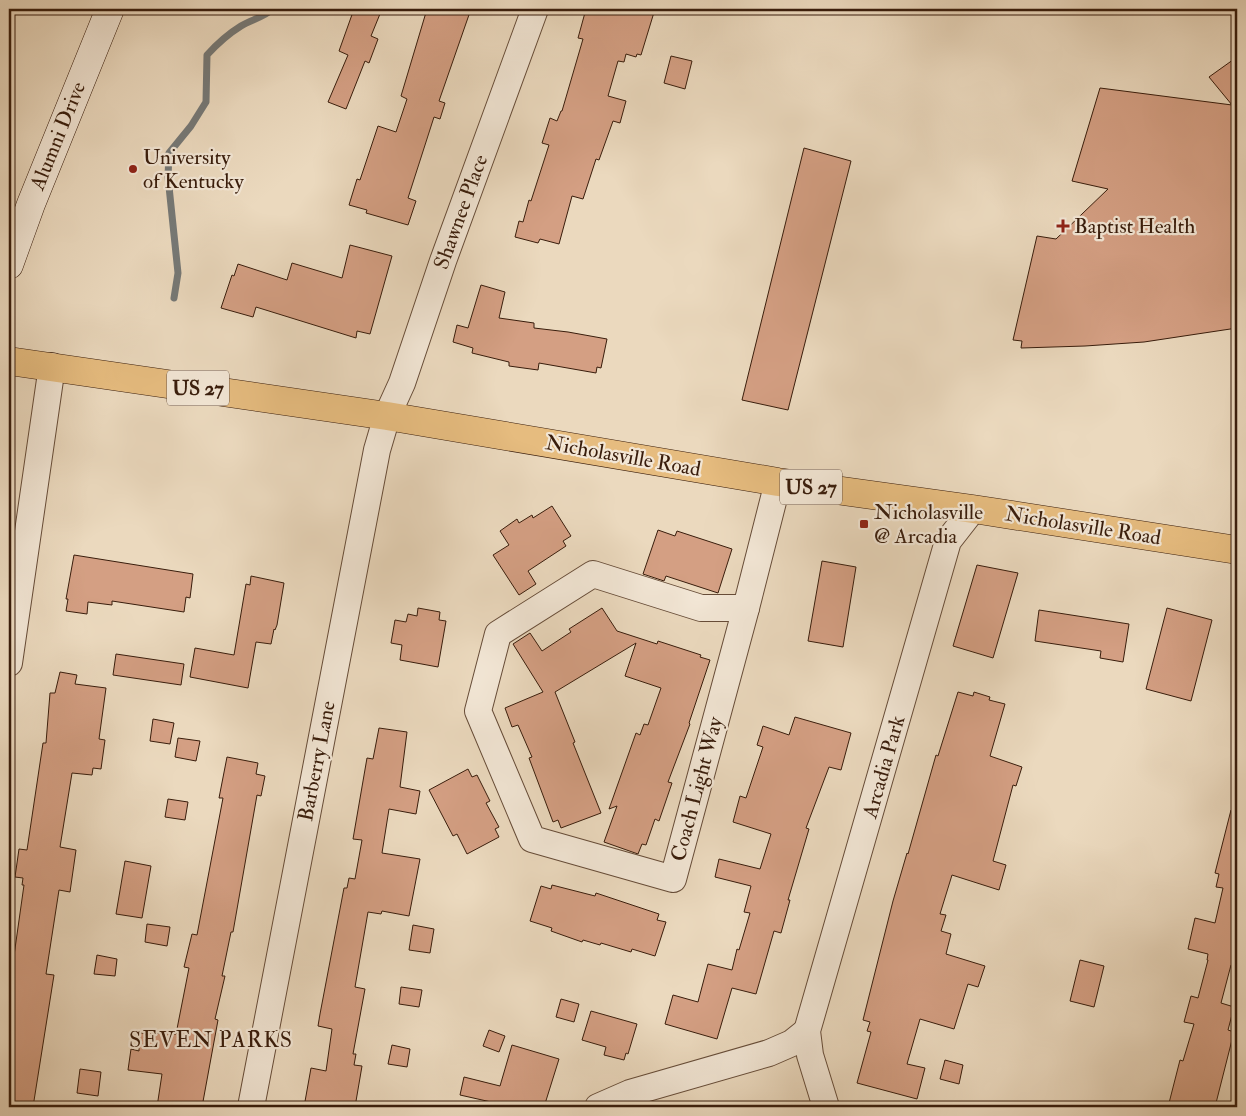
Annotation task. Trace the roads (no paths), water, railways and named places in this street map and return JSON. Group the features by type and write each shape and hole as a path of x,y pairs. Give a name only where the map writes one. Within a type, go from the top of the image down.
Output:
{"main road":[{"name":"Alumni Drive","path":"9,265 31,204 110,9"},
{"name":"Nicholasville Road","path":"9,361 387,416 778,482 973,509 1237,550"}],"street":[{"name":"Shawnee Place","path":"387,416 402,384 443,261 535,9"},
{"path":"9,663 52,366"},
{"name":"Barberry Lane","path":"251,1107 374,469 387,416"},
{"name":"Coach Light Way","path":"746,608 701,608 593,574 498,634 478,711 532,839 672,879 746,608 778,482"},
{"name":"Arcadia Park","path":"826,1107 810,1056 808,1031 948,541 973,509"},
{"path":"598,1107 630,1093 768,1053 792,1043 808,1031"}],"waterway":[{"path":"174,298 178,273 168,177 169,153 191,126 206,102 207,55 236,29 273,9"}],"place":[{"name":"University of Kentucky","path":"133,169"},
{"name":"Baptist Health","path":"1063,226"},
{"name":"Nicholasville @ Arcadia","path":"864,524"}],"district":[{"name":"SEVEN PARKS","path":"211,1040"}]}
